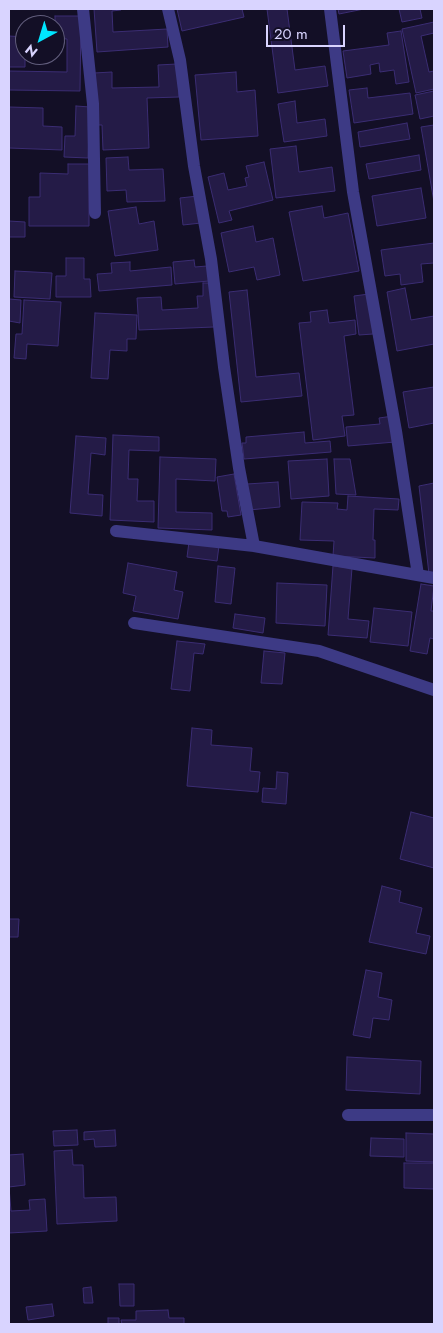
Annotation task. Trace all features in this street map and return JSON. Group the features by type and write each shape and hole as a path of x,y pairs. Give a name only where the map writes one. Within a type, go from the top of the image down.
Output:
{"street":[{"path":"82,9 93,104 95,213"},
{"path":"168,9 180,60 194,166 211,260 239,468 254,546"},
{"path":"330,9 354,192 396,431 418,575"},
{"path":"116,531 254,546 434,578"},
{"path":"134,623 319,651 434,690"},
{"path":"348,1115 434,1115"}],"building":[{"path":"94,9 121,9 112,11 113,32 167,29 168,47 97,52"},
{"path":"177,9 242,9 244,17 182,31"},
{"path":"267,9 287,9 295,70 325,66 328,86 278,93"},
{"path":"338,9 364,9 339,14"},
{"path":"399,9 420,9 422,18 402,22"},
{"path":"65,16 81,16 80,91 9,90 9,71 67,72 67,39 65,39"},
{"path":"434,22 434,33 421,36 429,72 434,71 434,89 416,93 402,29"},
{"path":"401,31 409,82 396,84 394,70 380,72 379,63 370,65 371,74 347,78 343,51 389,45 387,33"},
{"path":"9,36 15,36 15,65 25,65 25,67 9,67"},
{"path":"177,64 179,97 147,98 149,148 103,150 102,125 96,125 94,73 112,72 112,88 159,87 158,65"},
{"path":"236,72 237,92 255,90 258,136 201,140 195,75"},
{"path":"367,88 368,98 410,93 413,114 354,123 349,90"},
{"path":"434,91 434,116 420,119 415,95"},
{"path":"295,101 297,123 325,119 327,136 284,142 278,104"},
{"path":"76,106 90,107 88,158 64,157 65,136 75,136"},
{"path":"9,107 43,108 43,126 62,127 62,150 9,148"},
{"path":"407,123 410,139 360,147 358,132"},
{"path":"434,125 434,202 421,127"},
{"path":"296,146 299,172 332,167 335,191 276,198 270,149"},
{"path":"419,155 421,170 369,179 366,164"},
{"path":"128,157 129,170 163,169 165,201 127,202 126,190 107,191 106,158"},
{"path":"264,162 273,200 229,211 232,220 219,223 208,177 224,173 228,190 247,186 245,178 249,177 246,166"},
{"path":"68,164 89,164 89,226 29,226 29,197 40,197 40,173 68,174"},
{"path":"421,188 426,218 377,226 372,196"},
{"path":"198,196 201,223 183,225 180,198"},
{"path":"322,206 324,218 348,213 359,271 303,281 289,212"},
{"path":"136,207 139,224 154,221 158,250 115,256 108,211"},
{"path":"9,221 25,222 25,237 9,237"},
{"path":"253,226 256,242 273,238 280,275 257,280 254,267 229,272 221,233"},
{"path":"434,243 434,263 421,264 423,282 401,285 400,274 385,276 381,250"},
{"path":"66,258 84,258 84,279 90,279 91,297 56,297 56,276 66,276"},
{"path":"194,260 195,267 207,266 209,281 175,284 173,262"},
{"path":"130,262 130,271 171,267 172,285 99,291 97,274 112,273 111,263"},
{"path":"15,271 52,273 50,299 14,297"},
{"path":"203,283 212,283 214,327 139,330 137,298 161,297 162,310 198,308 197,296 203,296"},
{"path":"405,288 411,320 434,316 434,344 397,351 387,292"},
{"path":"247,290 256,377 299,373 302,396 241,402 229,292"},
{"path":"369,294 373,334 359,335 354,296"},
{"path":"9,299 21,300 20,323 9,321"},
{"path":"24,300 61,302 58,346 27,344 26,359 14,358 16,334 22,334"},
{"path":"327,310 329,323 355,320 356,334 344,336 354,415 342,416 345,436 313,440 299,323 311,322 310,312"},
{"path":"95,313 137,315 136,339 127,339 127,351 110,350 108,379 91,378"},
{"path":"434,387 434,423 409,428 403,392"},
{"path":"393,416 395,442 348,446 346,427 380,424 379,418"},
{"path":"304,432 305,443 330,441 331,452 244,459 242,443 246,443 246,437"},
{"path":"113,435 159,437 159,451 129,450 128,479 138,479 137,501 154,501 154,522 110,520"},
{"path":"76,436 106,438 105,455 91,453 88,494 103,495 102,516 70,513"},
{"path":"160,457 216,459 215,481 176,479 176,512 212,513 212,530 158,528"},
{"path":"327,459 329,496 291,499 288,461"},
{"path":"334,459 350,459 356,495 336,494"},
{"path":"234,474 241,515 228,517 227,511 222,511 217,477"},
{"path":"278,482 280,507 249,510 247,484"},
{"path":"434,483 434,575 429,574 419,486"},
{"path":"348,496 399,499 398,510 374,509 373,540 375,540 375,558 333,556 334,541 300,540 302,502 338,503 337,509 347,510"},
{"path":"189,542 219,546 217,561 187,557"},
{"path":"128,563 177,572 174,590 183,592 178,619 133,611 136,596 123,593"},
{"path":"218,566 235,568 231,604 215,602"},
{"path":"333,566 352,568 348,619 369,621 367,638 328,635"},
{"path":"277,583 327,585 325,626 276,623"},
{"path":"421,584 434,586 431,611 434,611 434,639 430,638 427,654 410,651"},
{"path":"374,608 412,612 408,646 370,642"},
{"path":"235,614 265,618 263,633 233,628"},
{"path":"177,641 205,644 203,654 194,653 190,691 171,689"},
{"path":"264,651 285,653 282,684 261,683"},
{"path":"192,728 212,730 211,745 252,748 250,771 260,772 258,792 187,786"},
{"path":"277,772 288,773 286,804 262,802 263,788 276,789"},
{"path":"411,812 434,818 434,868 400,859"},
{"path":"382,886 401,891 399,902 422,908 416,933 430,936 426,954 369,942"},
{"path":"9,919 19,919 18,937 9,937"},
{"path":"366,970 382,973 378,997 392,1000 389,1020 373,1018 370,1038 353,1035"},
{"path":"347,1057 421,1061 420,1094 346,1090"},
{"path":"77,1130 78,1145 54,1146 53,1131"},
{"path":"115,1130 116,1146 95,1147 94,1139 84,1140 84,1132"},
{"path":"406,1133 434,1134 434,1162 406,1161"},
{"path":"371,1138 404,1139 404,1157 370,1156"},
{"path":"72,1150 73,1165 83,1165 84,1198 116,1197 117,1221 57,1224 54,1151"},
{"path":"23,1154 25,1185 9,1187 9,1155"},
{"path":"404,1163 434,1163 434,1189 404,1188"},
{"path":"9,1187 11,1211 30,1210 29,1200 45,1199 47,1231 9,1233"},
{"path":"119,1284 134,1284 134,1306 120,1306"},
{"path":"91,1287 93,1303 84,1303 83,1288"},
{"path":"52,1304 54,1316 28,1320 26,1307"},
{"path":"168,1310 169,1318 184,1318 184,1324 122,1324 121,1320 136,1320 136,1311"},
{"path":"108,1318 119,1318 119,1324 108,1324"}]}
